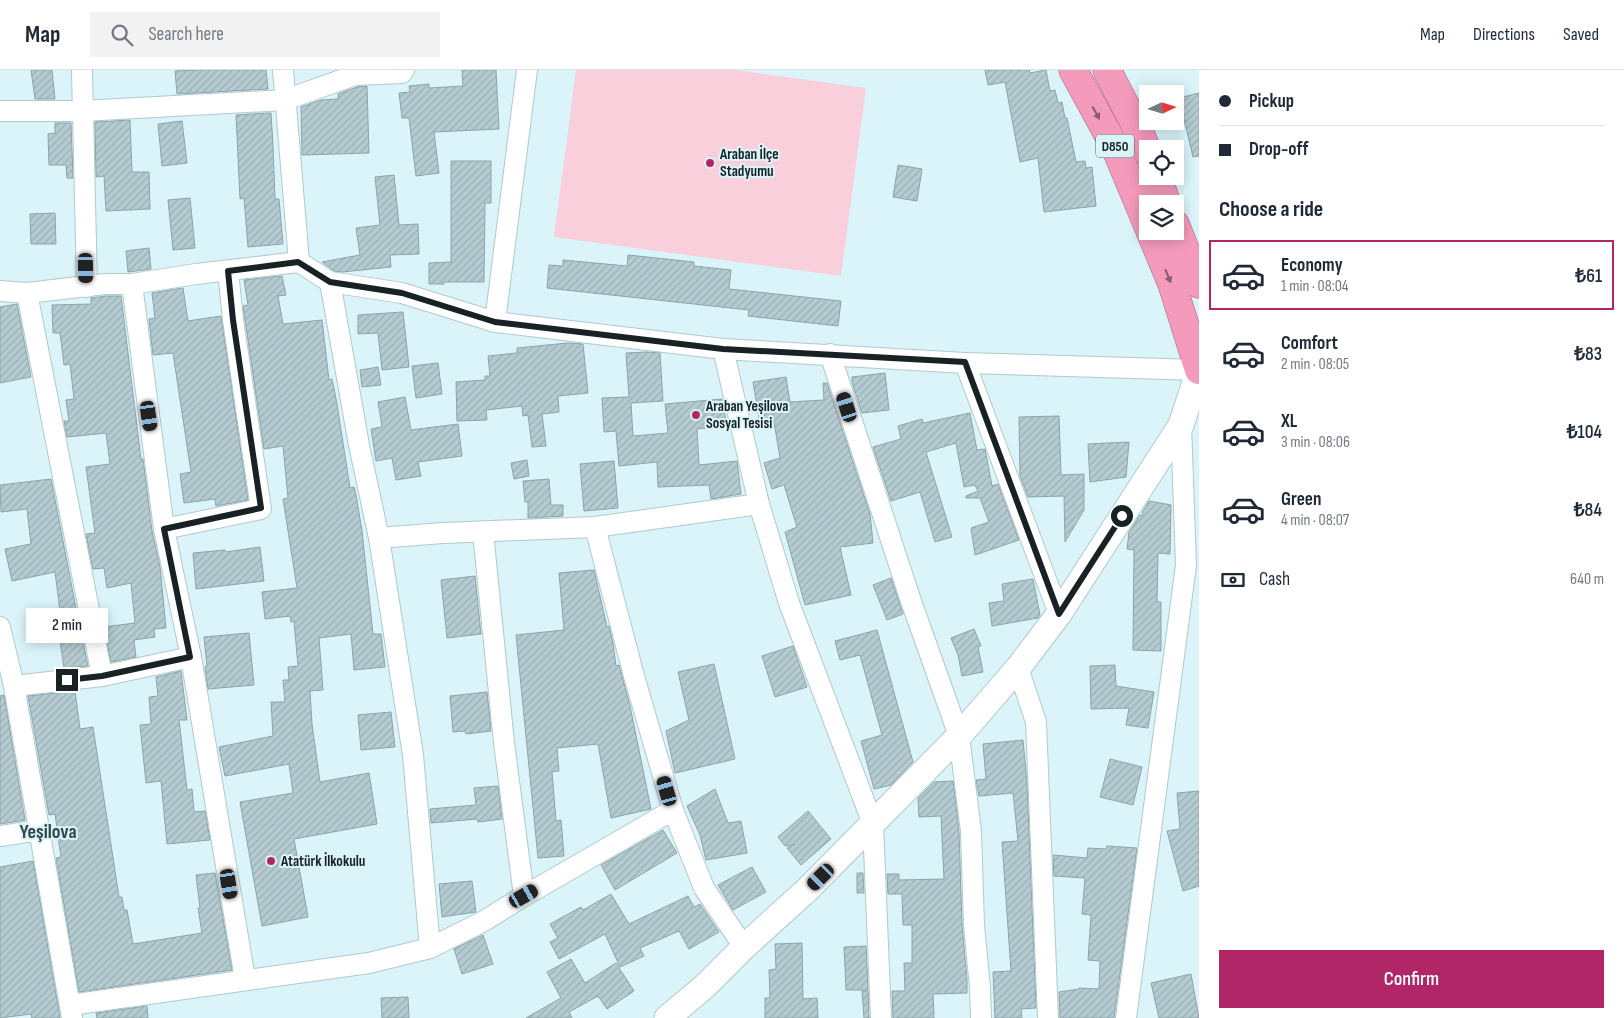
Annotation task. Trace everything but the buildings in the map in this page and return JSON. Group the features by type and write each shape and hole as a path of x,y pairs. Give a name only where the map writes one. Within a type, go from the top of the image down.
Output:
{"highway":[{"name":"D850","path":"1073,70 1115,147 1139,204"},
{"name":"D850","path":"1106,70 1143,140"},
{"path":"1154,240 1172,284 1199,370"},
{"path":"1181,240 1199,284"}],"street":[{"path":"82,70 87,287"},
{"path":"282,70 298,262"},
{"path":"0,111 82,111 285,100 355,75 402,73 404,70"},
{"path":"495,322 527,70"},
{"path":"0,291 27,293 105,284 132,284 196,274 298,262 330,282 402,293 495,322 723,349 965,362 1199,370 1181,425 1059,614 1018,668 959,736 808,890 705,986 667,1018"},
{"path":"164,529 261,508 233,320 228,271"},
{"path":"330,282 359,445 378,538 413,755 430,948"},
{"path":"132,284 164,529 190,657 245,979"},
{"path":"27,293 102,676"},
{"path":"723,349 759,504 789,603 873,824 881,1018"},
{"path":"830,354 911,602 959,736 971,831 974,925 981,1018"},
{"path":"965,362 1059,614"},
{"path":"1126,1018 1186,565 1181,425"},
{"path":"378,538 442,533 595,527 759,504"},
{"path":"595,527 634,676 673,810 704,888 744,948"},
{"path":"483,532 504,742 524,896"},
{"path":"0,627 14,686 71,1011 245,979 369,963 430,948 484,921 673,810"},
{"path":"14,686 102,676 190,657"},
{"path":"1018,668 1036,722 1048,1018"},
{"path":"0,836 40,830"}],"shaded area":[{"name":"Araban İlçe Stadyumu","path":"576,70 734,70 866,88 841,276 554,237"}],"place":[{"name":"Araban İlçe Stadyumu","path":"710,163"},
{"name":"Araban Yeşilova Sosyal Tesisi","path":"696,415"},
{"name":"Atatürk İlkokulu","path":"271,861"}],"district":[{"name":"Yeşilova","path":"48,831"}],"route":[{"path":"67,680 102,676 190,657 164,529 261,508 233,320 228,271 298,262 330,282 402,293 495,322 723,349 965,362 1059,614 1122,516"}]}
